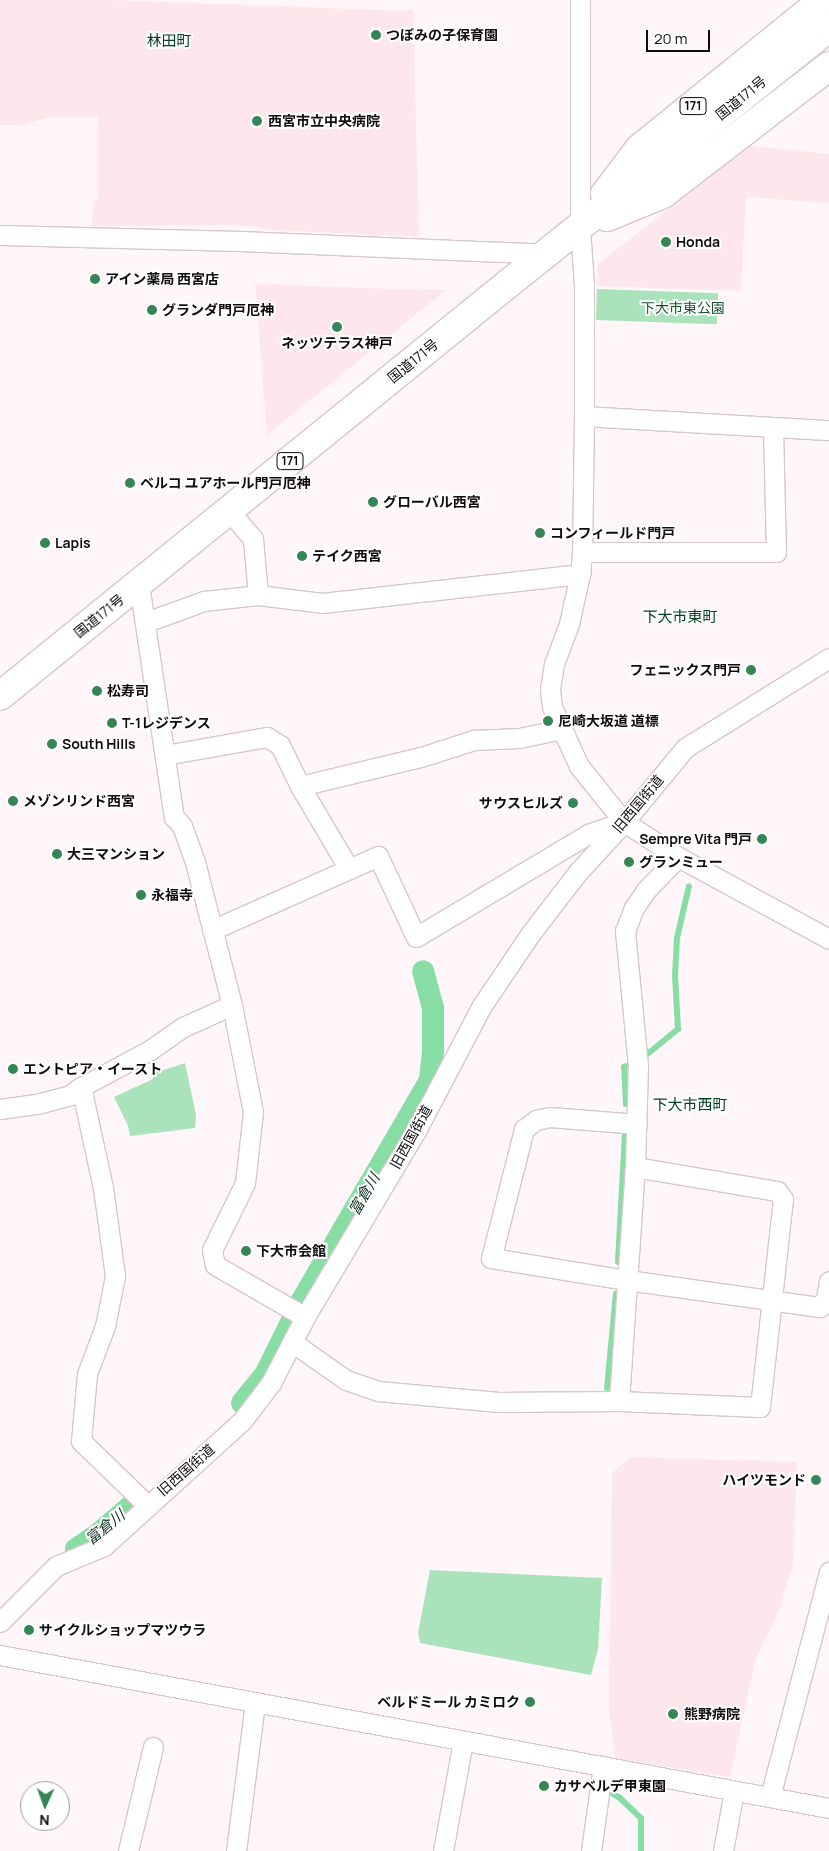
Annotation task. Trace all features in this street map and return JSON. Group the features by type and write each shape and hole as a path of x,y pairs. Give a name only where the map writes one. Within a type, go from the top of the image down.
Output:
{"highway":[{"name":"171","path":"580,228 639,149 823,0"},
{"name":"国道171号","path":"0,696 546,254 829,28"},
{"name":"171","path":"580,228 663,194 829,66"}],"street":[{"path":"580,0 580,228 584,286 582,552 580,574 569,624 554,664 550,690 552,707 579,766 624,822 678,857 829,939"},
{"path":"0,235 80,236 546,254"},
{"path":"584,416 829,430"},
{"path":"582,552 776,552 774,427"},
{"path":"229,511 253,539 258,595"},
{"path":"146,622 204,601 258,595 322,603 580,574"},
{"path":"139,584 174,817 182,826 195,862 232,1005 253,1112 245,1183 212,1250 215,1265 300,1314"},
{"name":"旧西国街道","path":"0,1622 56,1566 104,1546 147,1505 242,1421 271,1383 292,1342 300,1314 416,1132 480,1007 531,933 578,872 624,822 685,748 829,658"},
{"path":"300,786 421,756 474,740 519,738 562,729"},
{"path":"165,755 267,738 280,745 300,786 349,869"},
{"path":"212,930 378,856 416,937 588,834 624,822"},
{"path":"619,1401 635,1167 638,1066 625,931 634,908 646,890 678,857"},
{"path":"0,1109 37,1104 70,1096 81,1087 150,1050 181,1028 232,1005"},
{"path":"81,1087 104,1196 115,1276 105,1326 87,1374 82,1441 147,1505"},
{"path":"637,1124 550,1118 536,1120 524,1129 491,1258 627,1280 820,1306 826,1298 829,1281"},
{"path":"292,1342 346,1380 378,1391 498,1402 619,1401 760,1407 783,1199 777,1191 635,1167"},
{"path":"770,1797 829,1572"},
{"path":"0,1655 829,1808"},
{"path":"236,1851 255,1703"},
{"path":"443,1851 463,1741"},
{"path":"128,1851 153,1747"},
{"path":"591,1851 603,1766"},
{"path":"723,1851 734,1791"}],"shaded area":[{"name":"西宮市立中央病院","path":"0,0 111,0 406,11 413,8 419,237 274,230 236,225 92,226 94,201 98,200 98,117 48,118 20,125 0,125"},
{"path":"750,146 829,154 829,203 746,197 741,291 597,286 598,264"},
{"path":"255,284 393,289 446,290 267,435"},
{"path":"630,1457 797,1462 793,1564 778,1613 755,1661 730,1777 615,1758 609,1709 612,1473"}],"green space":[{"name":"下大市東公園","path":"597,289 718,293 717,324 596,320"},
{"path":"185,1063 196,1115 195,1128 130,1136 128,1126 114,1097 153,1079 152,1074"},
{"path":"430,1570 602,1578 598,1649 591,1675 420,1643 418,1633"}],"waterway":[{"path":"645,1056 678,1029 675,975 677,938 689,886"},
{"name":"富倉川","path":"242,1403 265,1375 301,1302 430,1080 433,1049 433,1008 423,971"},
{"path":"626,1066 624,1067 626,1104"},
{"path":"618,1262 625,1132"},
{"path":"607,1388 616,1293"},
{"name":"富倉川","path":"76,1549 98,1534 133,1504"},
{"path":"610,1792 620,1798 641,1818 641,1851"}],"place":[{"name":"つぼみの子保育園","path":"376,35"},
{"name":"西宮市立中央病院","path":"257,121"},
{"name":"Honda","path":"666,242"},
{"name":"アイン薬局 西宮店","path":"95,279"},
{"name":"グランダ門戸厄神","path":"152,310"},
{"name":"ネッツテラス神戸","path":"337,327"},
{"name":"ベルコ ユアホール門戸厄神","path":"130,483"},
{"name":"グローバル西宮","path":"373,502"},
{"name":"コンフィールド門戸","path":"540,533"},
{"name":"Lapis","path":"45,543"},
{"name":"テイク西宮","path":"302,556"},
{"name":"フェニックス門戸","path":"751,670"},
{"name":"松寿司","path":"97,691"},
{"name":"尼崎大坂道 道標","path":"548,721"},
{"name":"T-1レジデンス","path":"112,723"},
{"name":"South Hills","path":"52,744"},
{"name":"メゾンリンド西宮","path":"13,801"},
{"name":"サウスヒルズ","path":"573,803"},
{"name":"Sempre Vita 門戸","path":"762,839"},
{"name":"大三マンション","path":"57,854"},
{"name":"グランミュー","path":"629,862"},
{"name":"永福寺","path":"141,895"},
{"name":"エントピア・イースト","path":"13,1069"},
{"name":"下大市会館","path":"246,1251"},
{"name":"ハイツモンド","path":"816,1480"},
{"name":"サイクルショップマツウラ","path":"29,1630"},
{"name":"ベルドミール カミロク","path":"530,1702"},
{"name":"熊野病院","path":"673,1714"},
{"name":"カサベルデ甲東園","path":"544,1786"}],"district":[{"name":"林田町","path":"169,41"},
{"name":"下大市東町","path":"680,617"},
{"name":"下大市西町","path":"690,1105"}]}
